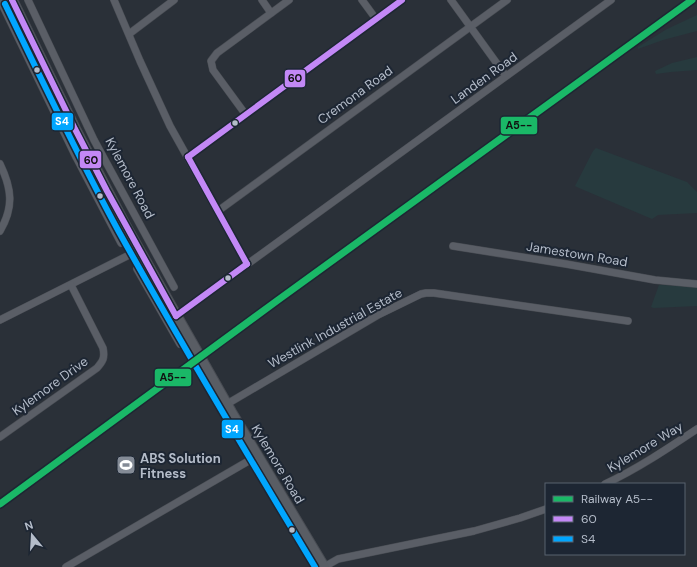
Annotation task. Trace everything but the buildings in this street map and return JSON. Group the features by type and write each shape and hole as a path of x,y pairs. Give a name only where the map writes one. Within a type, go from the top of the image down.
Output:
{"main road":[{"name":"Kylemore Road","path":"12,0 75,129 139,250 257,456 324,567"}],"street":[{"path":"0,0 76,157 121,243"},
{"name":"Kylemore Road","path":"28,0 86,123 174,287"},
{"path":"114,0 170,126 247,264"},
{"path":"129,34 174,0"},
{"path":"262,0 271,13"},
{"path":"246,115 213,70 211,61 217,53 288,0"},
{"path":"362,0 376,19"},
{"path":"188,157 402,0"},
{"path":"451,0 506,76"},
{"name":"Cremona Road","path":"218,210 507,0"},
{"name":"Landen Road","path":"176,316 611,0"},
{"path":"8,16 18,11"},
{"path":"31,40 44,35"},
{"path":"52,108 62,103"},
{"path":"75,129 86,123"},
{"path":"0,164 9,188 10,197 10,207 6,221 0,231"},
{"name":"Jamestown Road","path":"453,246 655,280 697,284"},
{"path":"0,320 139,250"},
{"path":"137,269 178,341 186,332"},
{"path":"142,278 152,272"},
{"name":"Kylemore Drive","path":"0,437 97,368 103,361 103,348 70,285"},
{"name":"Westlink Industrial Estate","path":"227,404 378,315 414,297 426,293 434,292 628,321"},
{"name":"Kylemore Way","path":"607,483 650,460 697,429"},
{"path":"66,567 257,456"},
{"path":"324,567 338,559 474,531 545,509"}],"green space":[{"path":"697,15 697,31 663,40 638,49 638,47 667,29"},
{"path":"697,57 697,70 656,74 655,71 672,63"},
{"path":"596,148 687,182 697,192 697,213 658,215 652,219 575,186"},
{"path":"659,285 697,286 697,306 651,307"}],"rail line":[{"name":"A5--","path":"0,504 278,300 692,0"}],"transit line":[{"name":"60","path":"12,0 107,191 176,316"},
{"name":"60","path":"188,157 402,0"},
{"name":"S4","path":"5,4 75,147 119,232 315,567"},
{"name":"60","path":"188,157 247,264"},
{"name":"60","path":"176,316 247,264"}],"place":[{"name":"ABS Solution Fitness","path":"126,465"}]}
